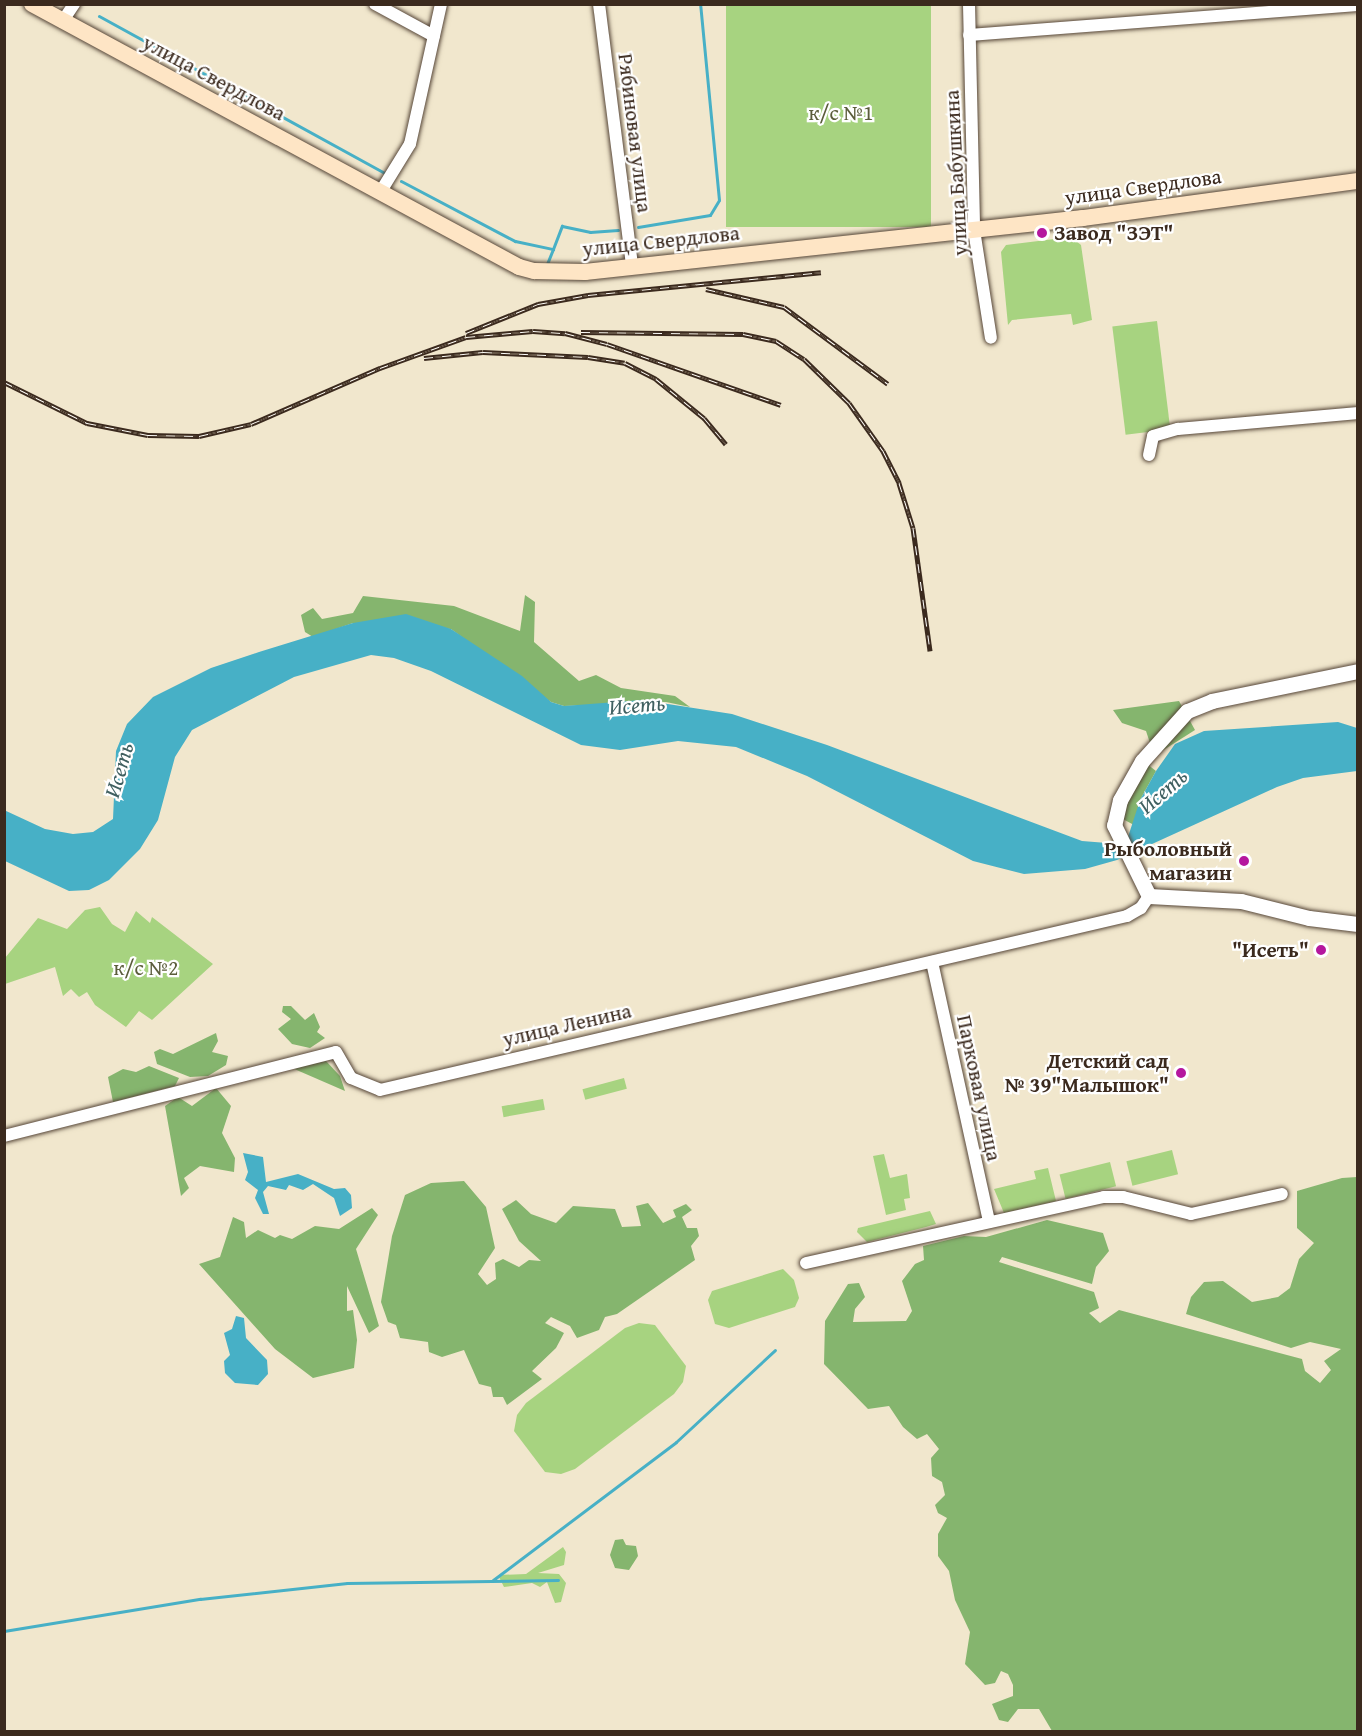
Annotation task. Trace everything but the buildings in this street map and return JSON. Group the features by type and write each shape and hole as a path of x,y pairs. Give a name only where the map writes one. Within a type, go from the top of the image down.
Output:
{"main road":[{"name":"улица Свердлова","path":"32,4 519,267 555,273 632,267 974,230 1358,181"}],"street":[{"path":"62,22 74,4"},
{"path":"375,4 434,36"},
{"path":"381,191 410,144 441,4"},
{"name":"Рябиновая улица","path":"599,4 632,267"},
{"name":"улица Бабушкина","path":"969,4 974,230 991,338"},
{"path":"969,35 1358,4"},
{"path":"1149,455 1153,436 1178,429 1358,413"},
{"path":"1358,671 1212,701 1187,711 1142,761 1120,800 1113,825 1118,840 1149,896 1241,901 1309,918 1358,924"},
{"name":"улица Ленина","path":"4,1136 336,1053 351,1078 380,1090 1127,916 1141,908 1149,896"},
{"name":"Парковая улица","path":"932,962 989,1222"},
{"path":"806,1263 1104,1197 1123,1197 1191,1214 1282,1194"}],"green space":[{"name":"к/с №1","path":"726,5 931,5 931,227 726,227"},
{"path":"1071,237 1081,245 1092,320 1073,325 1071,314 1012,320 1008,325 1001,252 1006,245"},
{"path":"1157,321 1170,429 1126,435 1112,326"},
{"path":"525,595 535,602 534,642 579,681 596,675 621,688 675,696 690,707 666,702 564,706 551,702 451,629 353,623 313,637 305,632 301,615 313,608 322,619 353,613 363,596 454,606 520,631"},
{"path":"1179,701 1195,730 1162,751 1152,749 1146,731 1122,723 1113,710"},
{"path":"1147,764 1156,771 1140,800 1134,825 1119,817"},
{"name":"к/с №2","path":"100,907 112,924 125,932 136,911 150,923 152,917 213,964 152,1020 139,1011 126,1027 95,1005 87,992 79,997 71,989 63,996 55,967 5,984 5,958 38,918 67,929 85,910"},
{"path":"283,1006 291,1006 305,1020 314,1013 320,1027 317,1032 325,1038 310,1048 292,1044 278,1029 291,1019 282,1012"},
{"path":"216,1033 218,1041 212,1052 228,1056 226,1065 208,1076 190,1077 157,1064 154,1052 160,1049 173,1054"},
{"path":"326,1061 340,1076 345,1091 292,1068"},
{"path":"149,1066 179,1078 175,1086 113,1102 108,1077 123,1069 136,1072"},
{"path":"624,1078 627,1089 585,1100 582,1089"},
{"path":"216,1088 231,1106 222,1133 235,1158 234,1172 200,1166 184,1178 189,1188 181,1196 165,1106 178,1097 192,1106"},
{"path":"543,1099 545,1110 504,1117 502,1106"},
{"path":"1172,1150 1178,1174 1132,1186 1126,1161"},
{"path":"884,1154 890,1178 907,1174 910,1198 904,1199 906,1210 886,1215 873,1156"},
{"path":"1110,1162 1116,1186 1066,1199 1060,1175"},
{"path":"1048,1168 1056,1201 1004,1213 994,1189 1036,1179 1034,1171"},
{"path":"1357,1177 1357,1731 1052,1731 1039,1709 1018,1709 1008,1722 999,1720 992,1704 1013,1696 1013,1685 1008,1674 1001,1671 995,1683 985,1685 965,1664 970,1632 955,1600 949,1571 938,1556 938,1534 947,1518 938,1513 935,1505 945,1495 942,1482 932,1476 931,1458 939,1449 927,1434 917,1439 903,1427 889,1406 868,1409 824,1364 825,1321 848,1284 859,1283 865,1297 855,1309 853,1322 906,1321 912,1311 902,1281 915,1264 924,1260 923,1246 964,1236 986,1237 1047,1220 1103,1233 1109,1251 1096,1267 1092,1284 1002,1257 999,1262 1094,1292 1099,1308 1089,1313 1100,1323 1119,1310 1302,1359 1305,1371 1320,1383 1331,1370 1324,1361 1341,1349 1310,1342 1291,1348 1186,1314 1191,1297 1204,1282 1223,1281 1252,1302 1278,1297 1290,1288 1299,1259 1314,1243 1297,1228 1297,1191 1342,1178"},
{"path":"464,1181 486,1207 495,1248 478,1274 487,1285 496,1279 495,1263 503,1259 519,1267 529,1260 541,1261 519,1241 502,1209 516,1200 531,1214 556,1223 573,1206 615,1209 622,1227 641,1226 636,1206 648,1203 663,1223 676,1217 673,1210 686,1204 692,1210 682,1217 687,1228 697,1228 699,1236 691,1246 695,1260 617,1314 605,1317 599,1330 577,1338 570,1326 551,1317 545,1323 564,1333 556,1348 532,1371 542,1379 507,1405 503,1397 493,1397 491,1387 479,1384 464,1350 442,1357 429,1352 428,1342 400,1338 396,1325 388,1322 381,1302 392,1236 405,1195 431,1183"},
{"path":"372,1208 378,1215 356,1249 379,1326 369,1333 347,1286 347,1311 353,1310 357,1340 354,1368 313,1378 275,1349 199,1264 220,1257 233,1217 244,1222 246,1238 258,1230 275,1238 280,1235 292,1239 315,1226 339,1229"},
{"path":"930,1211 936,1224 867,1242 857,1232 858,1228"},
{"path":"783,1269 794,1280 799,1298 795,1307 729,1328 715,1324 708,1300 712,1291"},
{"path":"639,1323 655,1325 686,1366 683,1382 674,1394 575,1469 561,1474 545,1472 514,1431 517,1415 526,1403 625,1328"},
{"path":"623,1539 626,1545 636,1546 638,1556 629,1570 615,1568 610,1555 615,1540"},
{"path":"563,1547 566,1552 564,1565 538,1573 559,1574 566,1583 561,1602 555,1603 547,1582 540,1587 532,1583 504,1587 498,1575 526,1574"}],"water":[{"name":"Исеть","path":"406,614 451,629 522,676 551,702 564,706 642,700 732,714 827,745 1082,841 1107,843 1128,837 1140,800 1156,771 1175,744 1204,731 1338,722 1357,728 1357,771 1303,778 1277,787 1117,860 1085,869 1024,874 973,861 807,776 736,747 678,741 620,750 581,745 431,671 394,658 371,655 294,677 192,730 175,757 158,820 140,849 109,880 89,890 69,891 5,861 4,810 45,829 73,834 93,832 113,819 116,751 127,724 153,697 211,668 259,652 353,623"},
{"path":"243,1153 263,1157 266,1182 298,1174 334,1189 345,1188 351,1195 352,1208 340,1216 334,1198 313,1184 303,1190 289,1185 286,1190 268,1186 263,1192 269,1214 263,1214 255,1198 258,1190 245,1180 248,1172"},
{"path":"236,1316 244,1318 246,1338 267,1360 268,1374 258,1385 235,1383 225,1373 224,1361 230,1355 224,1333 232,1329"}],"waterway":[{"path":"638,227 710,215 719,200 700,4"},
{"path":"99,16 386,174"},
{"path":"401,181 515,241 553,249 547,264"},
{"path":"553,249 562,226 590,232 618,230"},
{"path":"493,1580 676,1442 775,1350"},
{"path":"4,1631 200,1599 347,1583 558,1580"}],"railway":[{"path":"466,333 538,304 588,295 821,272"},
{"path":"706,289 784,307 888,384"},
{"path":"4,382 87,423 148,435 199,436 251,424 380,368 466,337 533,331 565,333 607,344 781,405"},
{"path":"581,332 743,334 776,341 804,359 849,403 883,451 899,483 913,528 930,651"},
{"path":"424,358 483,352 588,357 625,363 656,379 704,418 726,444"}],"place":[{"name":"Завод \"ЗЭТ\"","path":"1042,233"},
{"name":"Рыболовный магазин","path":"1244,861"},
{"name":"\"Исеть\"","path":"1321,950"},
{"name":"Детский сад № 39\"Малышок\"","path":"1181,1073"}]}
